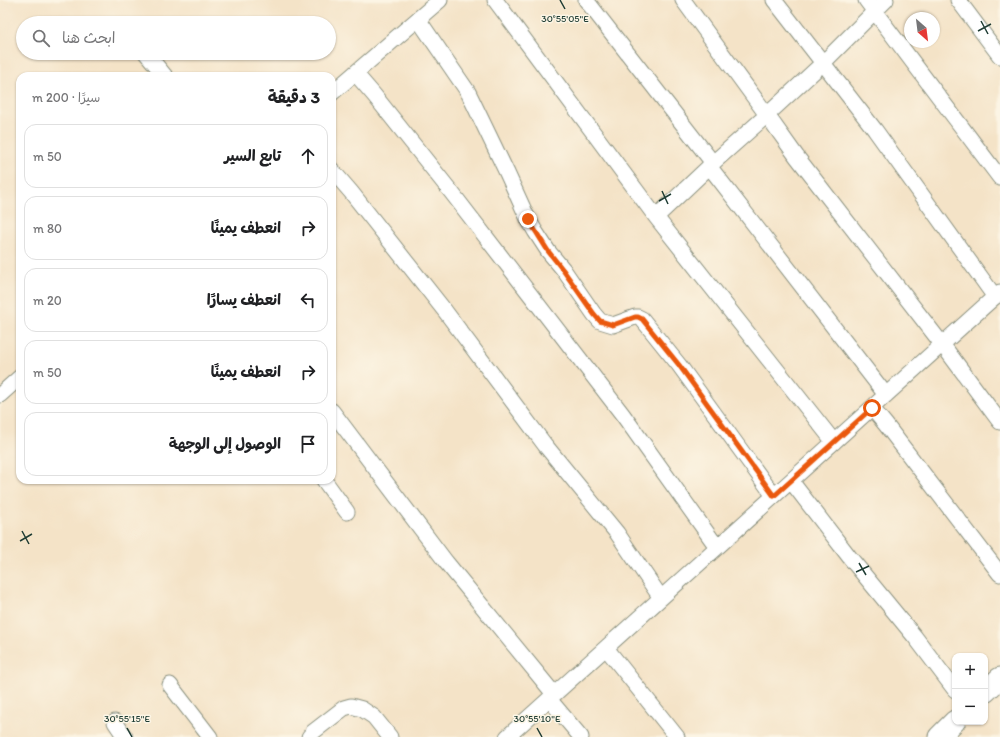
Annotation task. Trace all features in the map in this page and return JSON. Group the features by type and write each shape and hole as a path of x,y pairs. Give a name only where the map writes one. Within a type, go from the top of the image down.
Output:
{"main road":[{"path":"988,689 1000,678"},
{"path":"939,737 952,724"}],"street":[{"path":"336,89 440,0"},
{"path":"495,0 656,217 834,442"},
{"path":"586,0 886,395"},
{"path":"683,0 802,163 942,344 1000,422"},
{"path":"507,737 997,294 875,130 774,0"},
{"path":"656,217 824,63 870,6 886,0"},
{"path":"958,0 1000,56"},
{"path":"870,6 1000,178"},
{"path":"418,19 468,92 522,207 535,231 594,314 600,321 613,325 635,317 642,319 679,365 774,496"},
{"path":"152,60 162,72"},
{"path":"355,73 452,193 624,415 717,547"},
{"path":"336,175 445,311 545,445 618,533 661,598"},
{"path":"0,395 16,381"},
{"path":"872,408 1000,574"},
{"path":"336,416 581,737"},
{"path":"791,481 851,559 915,637 954,689"},
{"path":"327,484 347,512"},
{"path":"606,648 677,737"},
{"path":"170,685 210,737"},
{"path":"309,737 313,732 344,708 351,706 362,709 374,717 390,737"},
{"path":"115,722 125,737"}],"route":[{"path":"528,219 548,251 600,321 613,325 635,317 642,319 679,365 774,496 872,408"}]}
